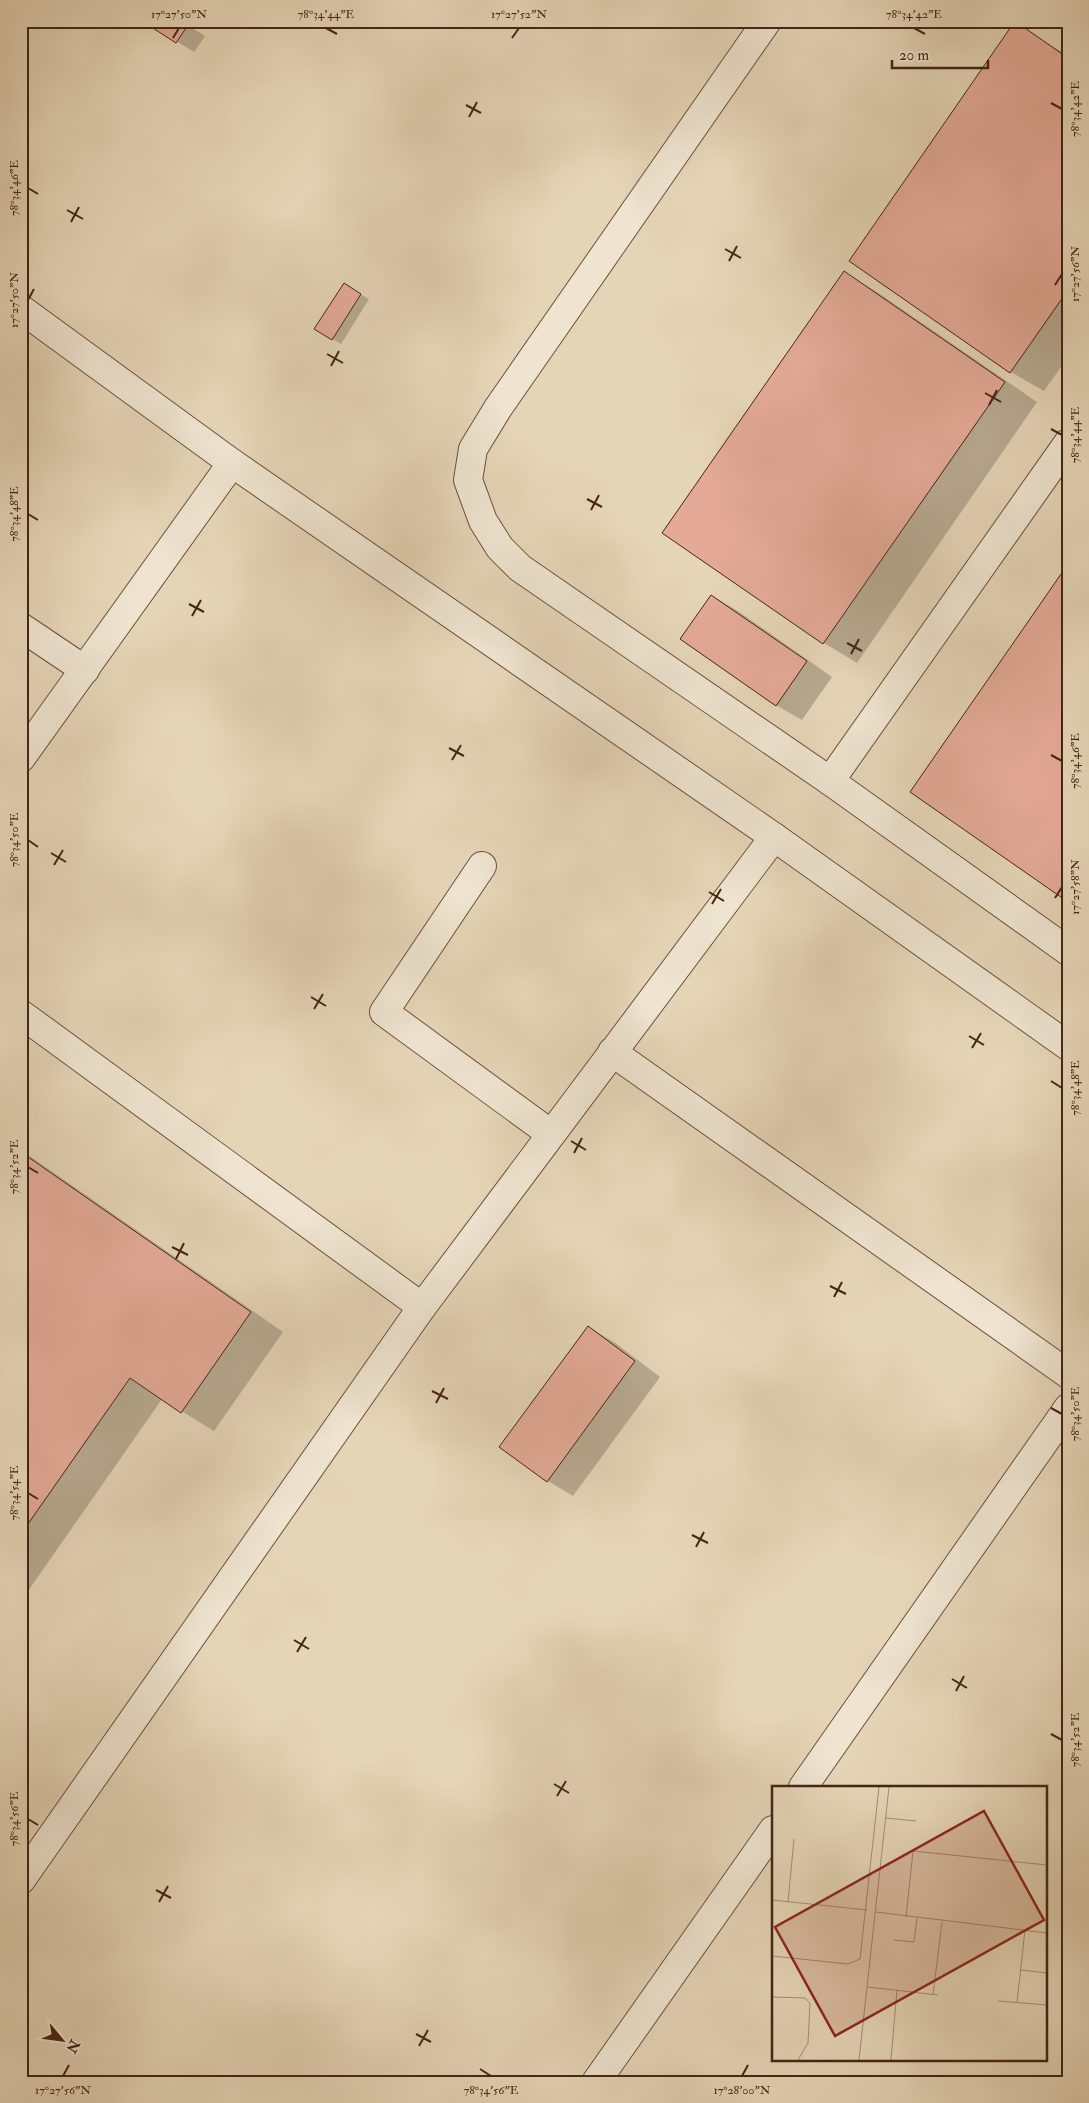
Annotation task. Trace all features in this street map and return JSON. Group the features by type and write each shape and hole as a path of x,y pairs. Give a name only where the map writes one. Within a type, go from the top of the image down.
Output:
{"street":[{"path":"767,21 498,408 473,450 468,480 483,522 500,548 520,568 830,781 1068,951"},
{"path":"21,309 232,463 774,837 1068,1046"},
{"path":"830,781 1068,443"},
{"path":"21,758 232,463"},
{"path":"21,627 85,670"},
{"path":"21,1880 422,1307 774,837"},
{"path":"482,866 384,1012 551,1134"},
{"path":"21,1014 422,1307"},
{"path":"612,1052 1068,1374"},
{"path":"804,1786 1068,1408"},
{"path":"596,2082 772,1831"}],"building":[{"path":"142,21 182,21 188,25 176,43"},
{"path":"1015,21 1068,58 1068,290 1010,373 849,261"},
{"path":"844,271 1005,382 823,644 662,533"},
{"path":"344,283 361,294 332,340 314,329"},
{"path":"1068,564 1068,902 910,792"},
{"path":"711,595 807,661 776,706 680,639"},
{"path":"21,1152 251,1312 181,1413 130,1378 21,1534"},
{"path":"588,1326 635,1361 547,1482 499,1447"}]}
